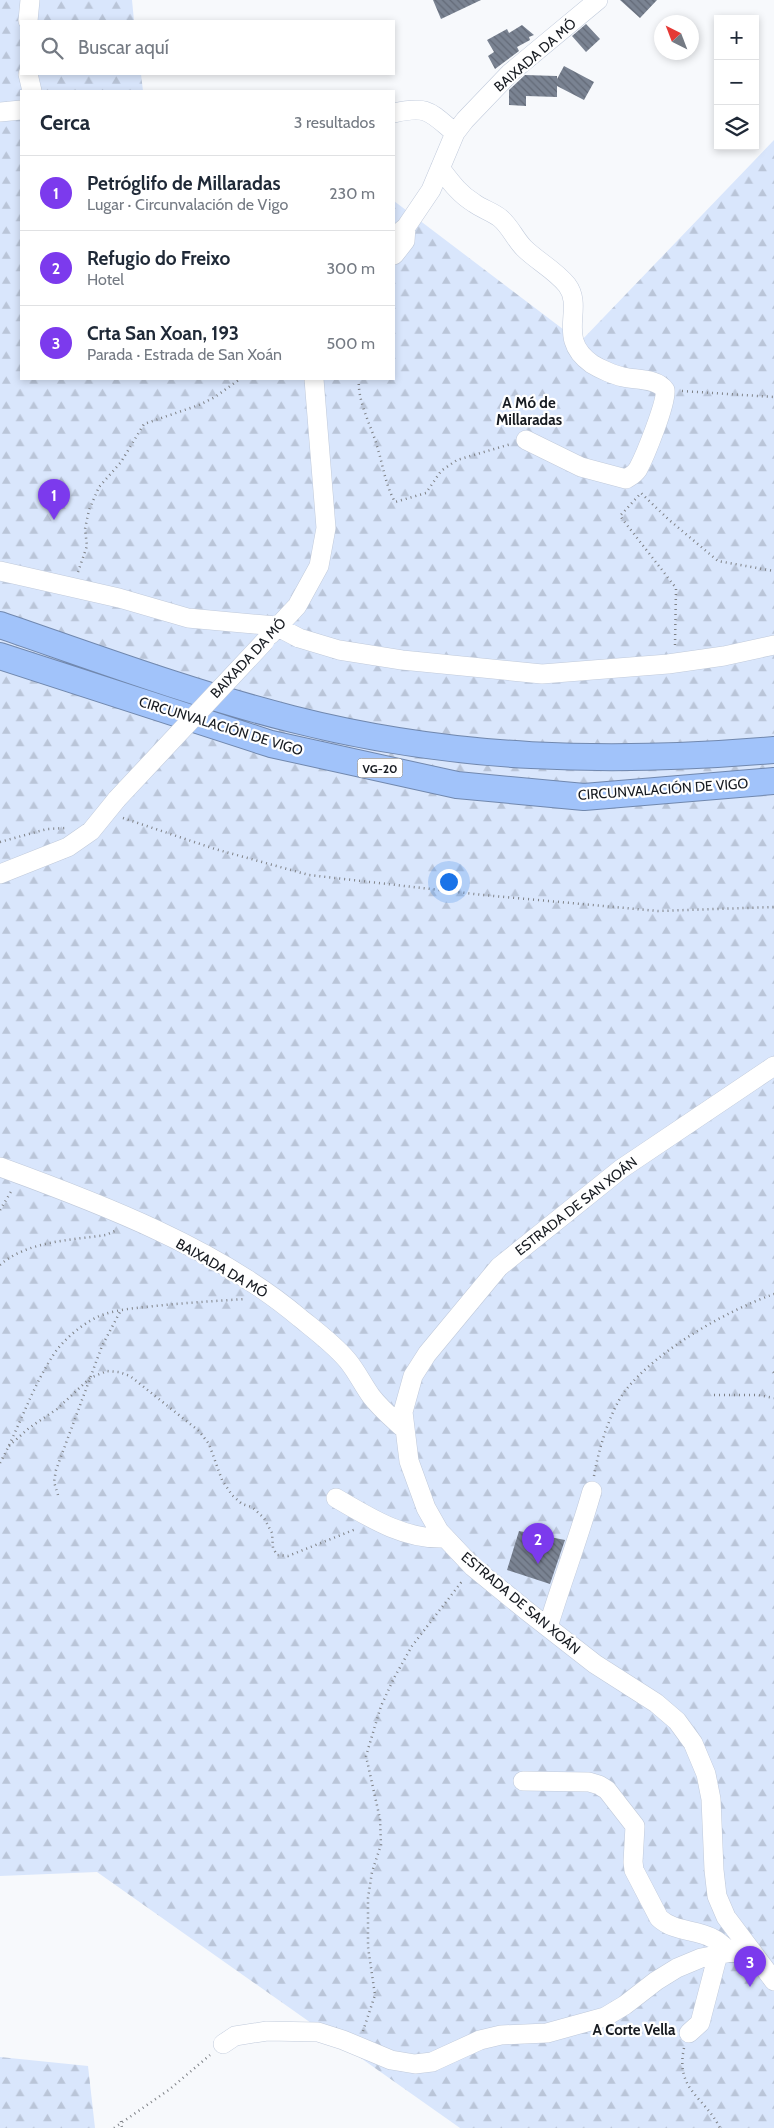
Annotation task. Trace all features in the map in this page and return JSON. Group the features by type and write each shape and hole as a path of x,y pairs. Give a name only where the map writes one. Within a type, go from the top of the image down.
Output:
{"highway":[{"name":"CIRCUNVALACIÓN DE VIGO","path":"0,624 237,704 341,730 423,744 485,753 622,759 695,757 774,750"},
{"name":"CIRCUNVALACIÓN DE VIGO","path":"0,656 271,744 457,785 584,796 774,782"}],"street":[{"path":"28,20 30,0"},
{"name":"BAIXADA DA MÓ","path":"395,254 405,241 400,232 431,190 455,133 465,120 510,73 598,0"},
{"path":"28,75 32,90"},
{"path":"395,113 419,108 431,113 455,133"},
{"path":"0,112 20,110"},
{"path":"440,168 456,190 473,203 501,219 523,247 556,273 567,285 572,293 574,306 571,328 574,341 581,353 592,364 622,377 658,383 666,390 663,407 638,470 626,479 581,468 526,440"},
{"name":"BAIXADA DA MÓ","path":"0,874 68,847 91,830 265,641 276,626 297,606 319,566 326,528 314,380"},
{"path":"0,571 119,598 188,618 276,626 299,638 339,650 402,660 542,674 668,664 724,656 774,644"},
{"name":"ESTRADA DE SAN XOÁN","path":"774,1066 621,1169 499,1267 445,1331 413,1376 403,1412 403,1428 408,1461 426,1508 445,1538 473,1567 548,1628 595,1664 656,1703 677,1721 693,1743 706,1774 712,1799 714,1870 717,1896 726,1917 774,1982"},
{"name":"BAIXADA DA MÓ","path":"0,1167 91,1202 134,1221 224,1266 265,1292 299,1317 348,1360 371,1396 403,1428"},
{"path":"548,1628 569,1558 578,1541 592,1491"},
{"path":"336,1498 377,1521 413,1535 445,1538"},
{"path":"523,1780 589,1782 607,1790 635,1826 634,1870 659,1918 664,1923 711,1937 725,1953"},
{"path":"689,2033 700,2023 725,1953"},
{"path":"223,2044 235,2036 267,2032 318,2032 391,2060 415,2064 432,2062 480,2040 501,2035 547,2033 605,2017 677,1968 701,1958 725,1953 755,1956"}],"path":[{"path":"72,587 87,546 85,529 89,510 99,487 121,462 144,424 198,405 215,397 239,380"},
{"path":"359,380 365,411 377,446 387,487 395,502 426,493 441,471 457,460 526,440"},
{"path":"666,390 774,397"},
{"path":"668,664 677,641 676,588 620,516 641,493 668,519 718,561 774,571"},
{"path":"112,806 215,849 309,874 483,895 658,911 774,907"},
{"path":"0,842 47,829 71,827"},
{"path":"0,1210 15,1184 18,1174"},
{"path":"0,1266 13,1256 26,1250 106,1235 134,1221"},
{"path":"0,1463 30,1396 53,1355 63,1343 96,1318 122,1310 199,1301 249,1299 265,1292"},
{"path":"592,1491 598,1452 624,1392 641,1374 682,1342 749,1303 774,1294"},
{"path":"58,1495 54,1482 56,1470 102,1346 122,1310"},
{"path":"9,1446 29,1428 57,1409 90,1378 107,1371 119,1372 130,1376 199,1431 209,1444 222,1480 232,1495 242,1504 252,1507 264,1518 272,1533 277,1555 288,1556 377,1521"},
{"path":"714,1395 758,1395 774,1398"},
{"path":"359,2047 375,1996 368,1947 368,1898 372,1872 381,1845 380,1819 366,1756 381,1706 412,1646 473,1567"},
{"path":"689,2033 681,2060 684,2080 695,2097 708,2107 720,2128"},
{"path":"114,2128 121,2121 170,2089 223,2044"},
{"path":"121,2121 122,2128"}],"green space":[{"path":"0,0 132,0 134,20 20,20 20,75 141,75 143,90 20,90 20,380 395,380 395,202 580,342 774,140 774,2128 460,2128 97,1872 0,1876"},
{"path":"0,2057 88,2066 95,2128 0,2128"}],"building":[{"path":"433,0 481,0 441,19"},
{"path":"620,0 657,0 640,18"},
{"path":"586,24 600,39 586,52 572,36"},
{"path":"522,25 534,35 529,37 530,40 517,47 519,51 495,69 488,56 494,52 487,40 507,29 509,33"},
{"path":"564,66 594,82 584,100 557,86 557,97 526,96 526,106 509,105 509,90 525,75 557,76 557,79"},
{"path":"519,1531 565,1540 550,1584 507,1570"}],"place":[{"name":"Petróglifo de Millaradas","path":"54,520"},
{"name":"Refugio do Freixo","path":"538,1564"},
{"name":"Crta San Xoan, 193","path":"750,1987"}],"district":[{"name":"A Mó de Millaradas","path":"529,412"},
{"name":"A Corte Vella","path":"634,2030"}]}
